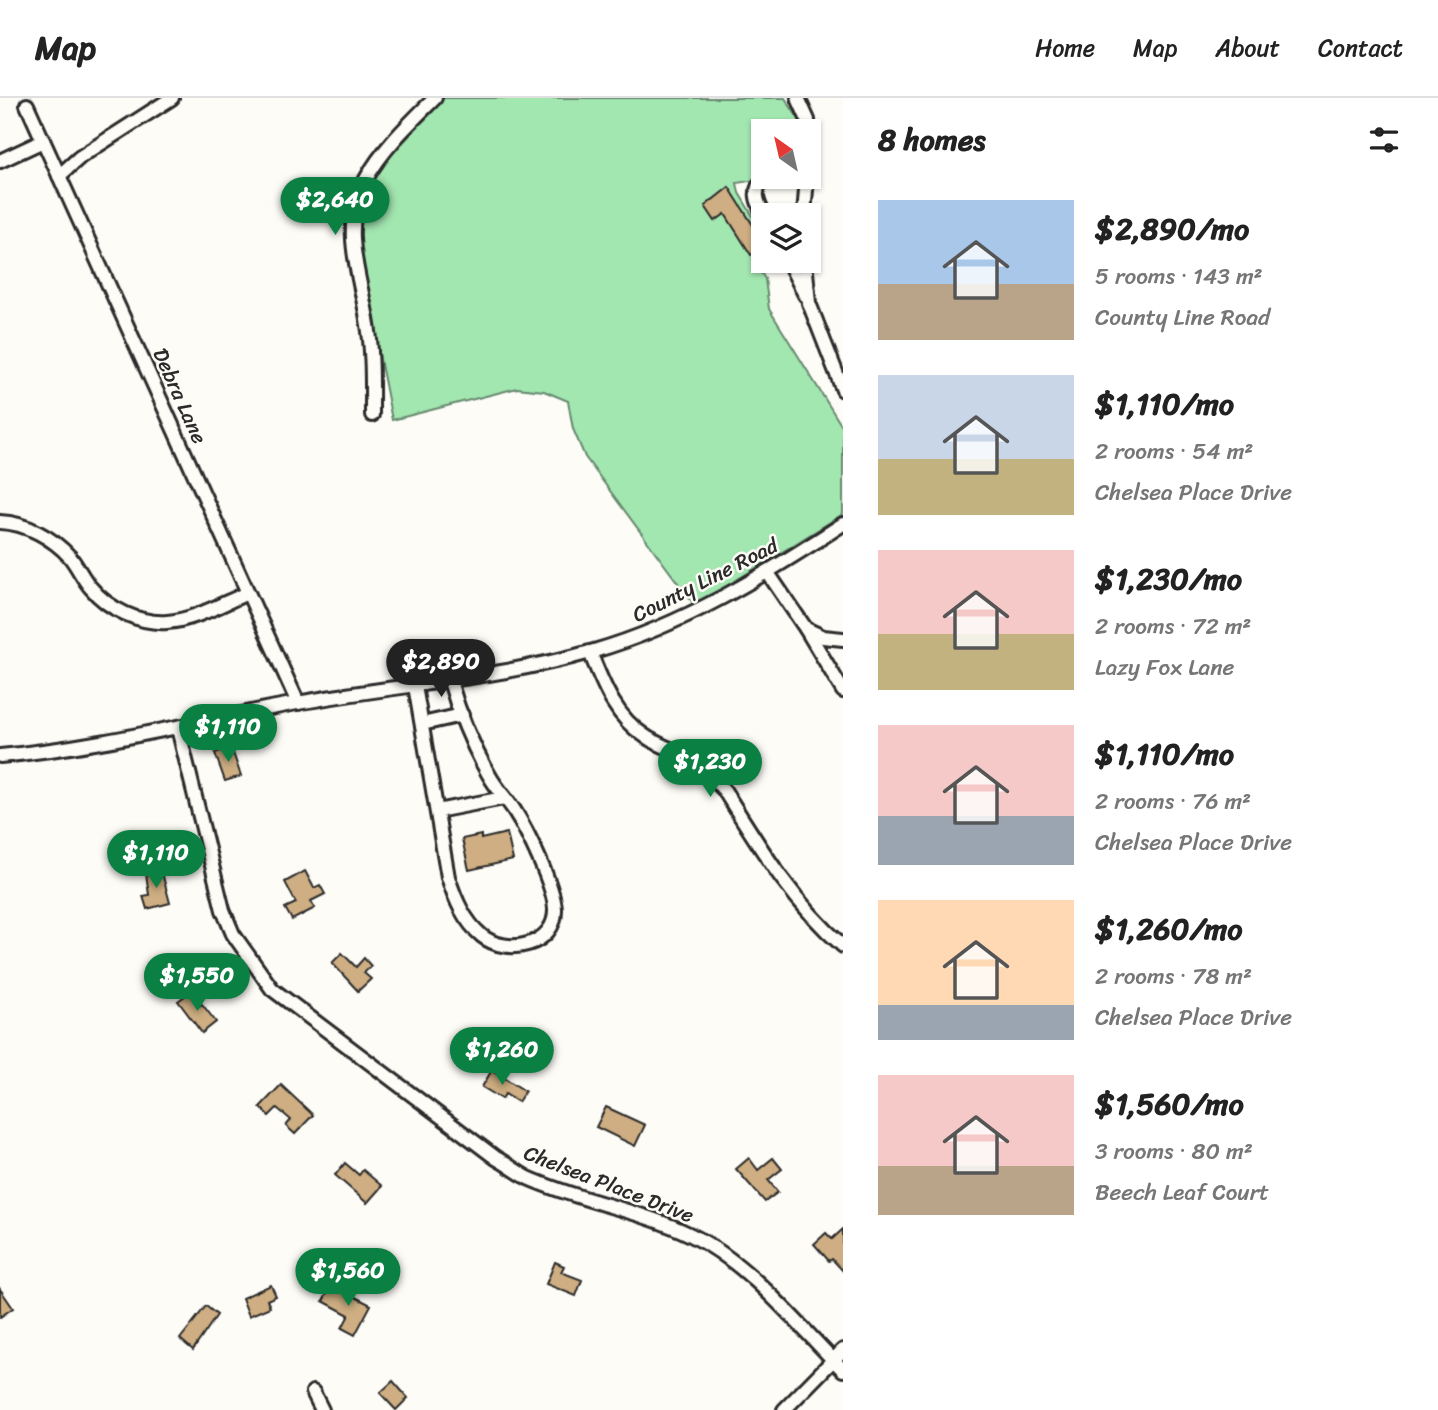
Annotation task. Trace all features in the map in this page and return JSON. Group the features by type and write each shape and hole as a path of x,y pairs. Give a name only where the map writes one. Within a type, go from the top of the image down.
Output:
{"street":[{"path":"59,176 80,157 172,98"},
{"path":"372,415 368,320 351,242 357,207 365,180 388,146 435,98"},
{"path":"798,98 808,119"},
{"name":"Debra Lane","path":"27,105 298,703"},
{"path":"0,161 43,141"},
{"path":"794,273 809,303 843,390"},
{"path":"806,273 809,303"},
{"path":"0,522 27,527 57,545 103,601 141,619 166,622 185,619 248,593"},
{"name":"County Line Road","path":"0,757 178,728 298,703 481,677 590,652 638,637 679,619 768,573 843,524"},
{"path":"768,573 843,691"},
{"path":"806,629 823,637 843,639"},
{"path":"590,652 613,704 629,724 646,737 692,760 711,775 724,790 799,903 843,946"},
{"path":"415,686 448,877 455,898 467,921 484,938 500,945 522,947 540,939 552,926 555,909 534,848 514,809 487,772 450,681"},
{"path":"422,724 462,715"},
{"name":"Chelsea Place Drive","path":"178,728 223,910 233,934 272,989 496,1158 528,1178 674,1228 721,1254 758,1284 843,1370"},
{"path":"437,811 504,798"},
{"path":"784,1410 843,1350"},
{"path":"313,1392 322,1410"}],"green space":[{"path":"443,98 785,98 799,119 751,119 751,181 737,183 739,193 751,213 751,273 761,273 765,279 769,309 843,428 843,514 695,606 585,457 573,429 568,401 544,391 517,388 392,420 356,237 363,193 391,148"}],"building":[{"path":"729,187 751,222 751,255 725,214 715,221 705,206"},
{"path":"231,747 241,776 225,781 215,753"},
{"path":"507,833 513,860 469,870 462,839 481,835 481,839"},
{"path":"161,869 170,903 147,909 143,896 149,895 146,873"},
{"path":"305,871 314,888 320,885 325,894 311,901 315,908 292,920 285,908 296,903 285,882"},
{"path":"342,953 356,967 364,958 371,966 364,973 371,979 358,991 332,963"},
{"path":"189,993 216,1022 202,1033 178,1001"},
{"path":"492,1070 525,1091 518,1102 505,1094 502,1099 482,1087"},
{"path":"281,1085 313,1115 295,1134 286,1126 291,1120 277,1108 269,1116 260,1107"},
{"path":"606,1107 645,1125 635,1146 596,1127"},
{"path":"749,1158 758,1170 773,1158 782,1169 768,1180 778,1192 765,1202 736,1169"},
{"path":"345,1163 359,1175 363,1170 382,1186 367,1203 335,1175"},
{"path":"843,1229 843,1271 832,1259 829,1261 814,1244 826,1233 832,1239"},
{"path":"555,1262 564,1266 561,1272 582,1280 576,1296 546,1284"},
{"path":"271,1285 276,1296 267,1300 270,1307 249,1316 242,1298"},
{"path":"332,1285 371,1305 355,1335 342,1328 349,1315 323,1301"},
{"path":"0,1289 13,1308 0,1317"},
{"path":"206,1306 217,1315 193,1350 180,1339"},
{"path":"393,1381 408,1398 396,1410 380,1393"}]}
